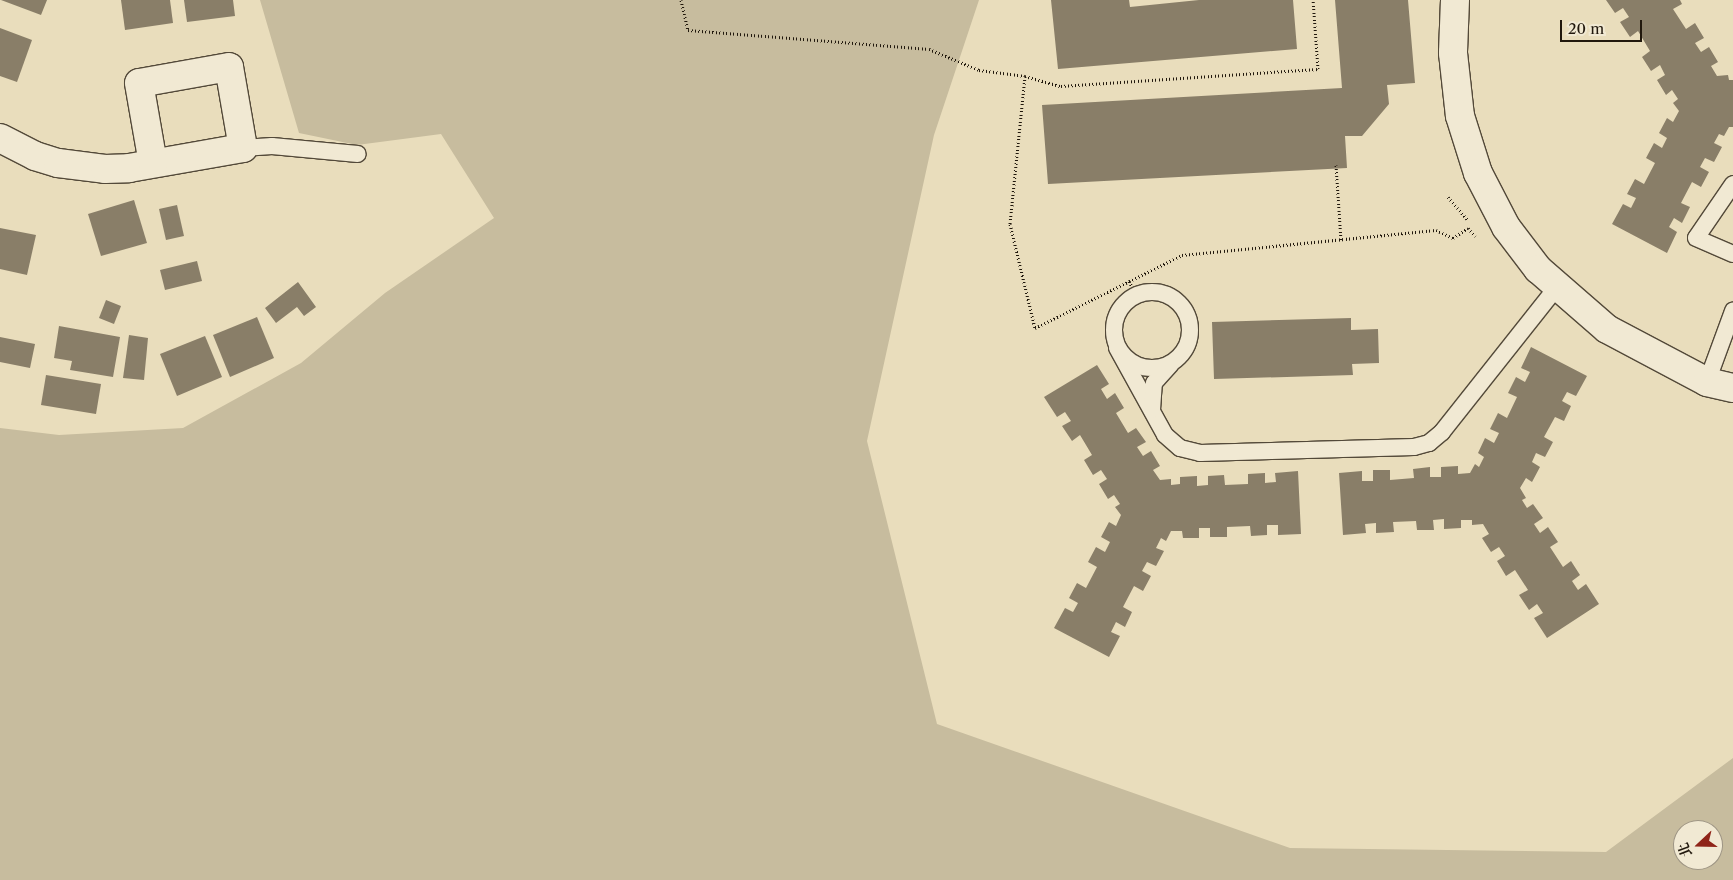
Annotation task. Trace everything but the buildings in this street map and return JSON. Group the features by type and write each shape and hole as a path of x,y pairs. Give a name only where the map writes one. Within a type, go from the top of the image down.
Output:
{"street":[{"path":"1455,0 1453,53 1460,116 1466,144 1506,227 1556,288 1607,329 1707,382 1733,388"},
{"path":"0,138 35,156 82,167 129,168 243,148 229,67 139,82 153,163"}],"lane":[{"path":"243,148 272,146 358,154"},
{"path":"1733,184 1696,238 1733,254"},
{"path":"1152,412 1150,401 1154,383 1188,345 1190,325 1183,307 1161,293 1132,288 1114,323 1117,348 1152,412 1174,444 1200,452 1414,447 1429,443 1442,432 1556,288"},
{"path":"1707,382 1733,311"},
{"path":"1117,348 1134,365 1146,369 1171,364"}],"path":[{"path":"682,0 688,30 929,49 979,70 1025,76 1060,86 1318,69 1313,0"},
{"path":"1025,76 1010,224 1035,328 1132,288 1182,255 1436,230 1453,238 1468,228 1474,236"},
{"path":"1336,165 1340,240"},
{"path":"1448,197 1468,220"}],"shaded area":[{"path":"260,0 979,0 934,135 867,441 937,724 1290,848 1606,852 1733,758 1733,880 0,880 0,428 59,435 183,428 301,363 385,293 494,218 441,134 357,145 299,133"}]}
